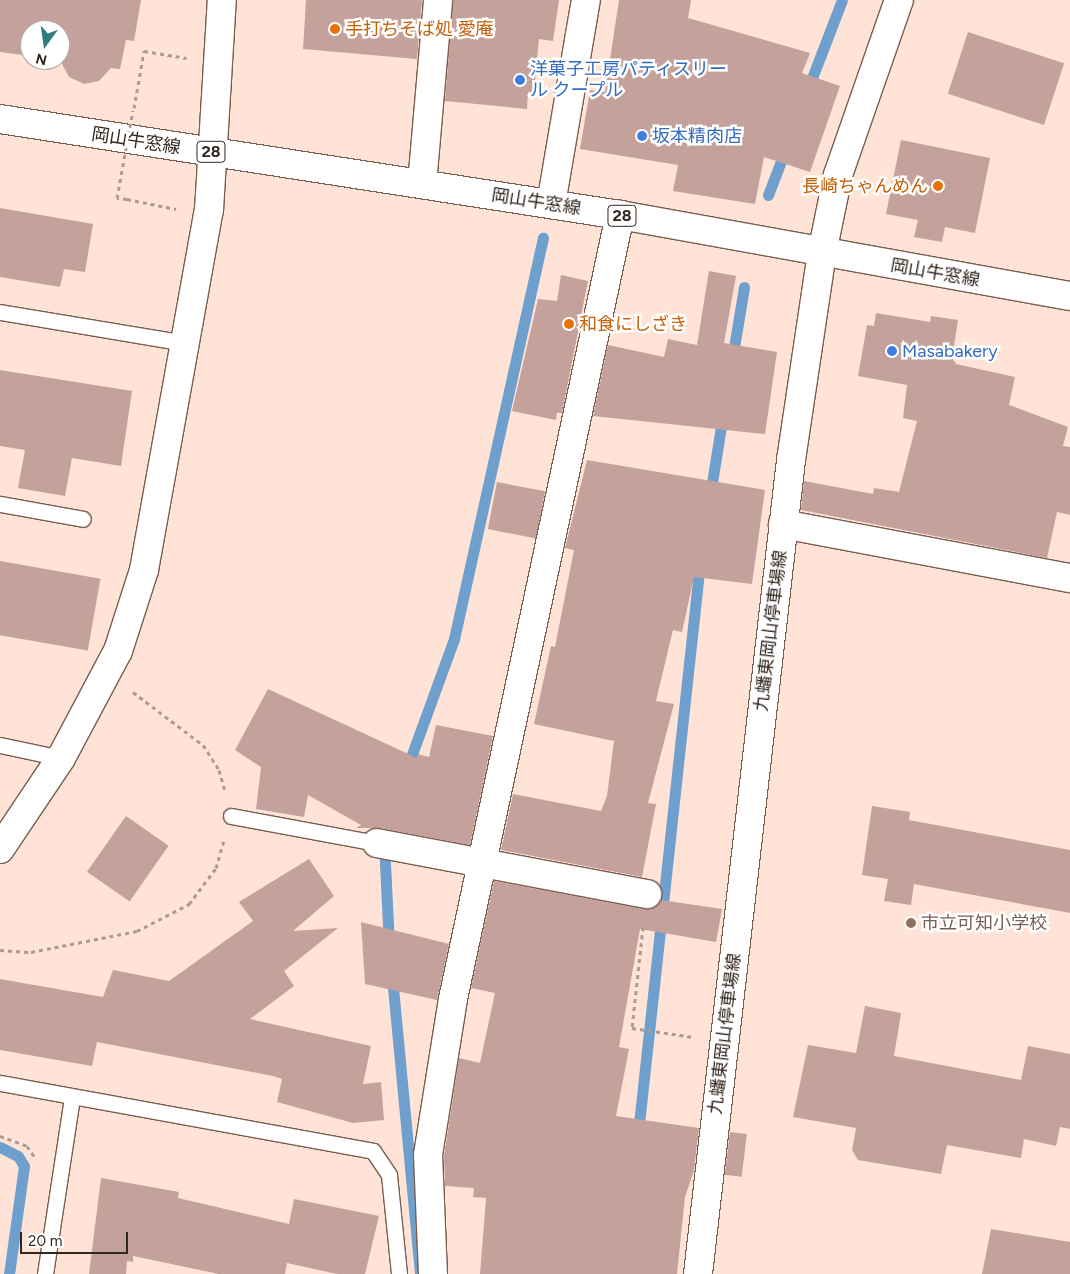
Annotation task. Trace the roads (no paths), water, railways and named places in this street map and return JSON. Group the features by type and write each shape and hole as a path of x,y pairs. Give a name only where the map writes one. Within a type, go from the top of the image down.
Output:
{"street":[{"path":"0,849 61,758 106,673 133,611 144,570 209,210 211,152 222,0"},
{"path":"422,184 438,0"},
{"path":"551,204 586,0"},
{"name":"九蟠東岡山停車場線","path":"698,1274 783,524 822,254 841,165 898,0"},
{"name":"岡山牛窓線","path":"0,119 620,215 822,254 1070,296"},
{"path":"433,1274 428,1155 453,999 620,215"},
{"path":"783,524 1070,578"},
{"path":"382,844 647,894"}],"lane":[{"path":"0,312 185,343"},
{"path":"0,504 83,519"},
{"path":"0,746 61,758"},
{"path":"231,816 382,844"},
{"path":"0,1083 72,1098 373,1151 389,1175 400,1274"},
{"path":"44,1274 72,1098"}],"waterway":[{"path":"807,91 842,0"},
{"path":"768,195 786,148"},
{"path":"407,768 454,639 543,238"},
{"path":"732,359 744,287"},
{"path":"710,495 723,414"},
{"path":"638,1133 700,562"},
{"path":"384,843 389,944"},
{"path":"392,977 420,1274"},
{"path":"0,1147 18,1156 24,1166 9,1274"}],"place":[{"name":"手打ちそば処 愛庵","path":"335,29"},
{"name":"洋菓子工房パティスリー ル クープル","path":"520,80"},
{"name":"坂本精肉店","path":"642,136"},
{"name":"長崎ちゃんめん","path":"938,186"},
{"name":"和食にしざき","path":"569,324"},
{"name":"Masabakery","path":"892,351"},
{"name":"市立可知小学校","path":"911,923"}]}
